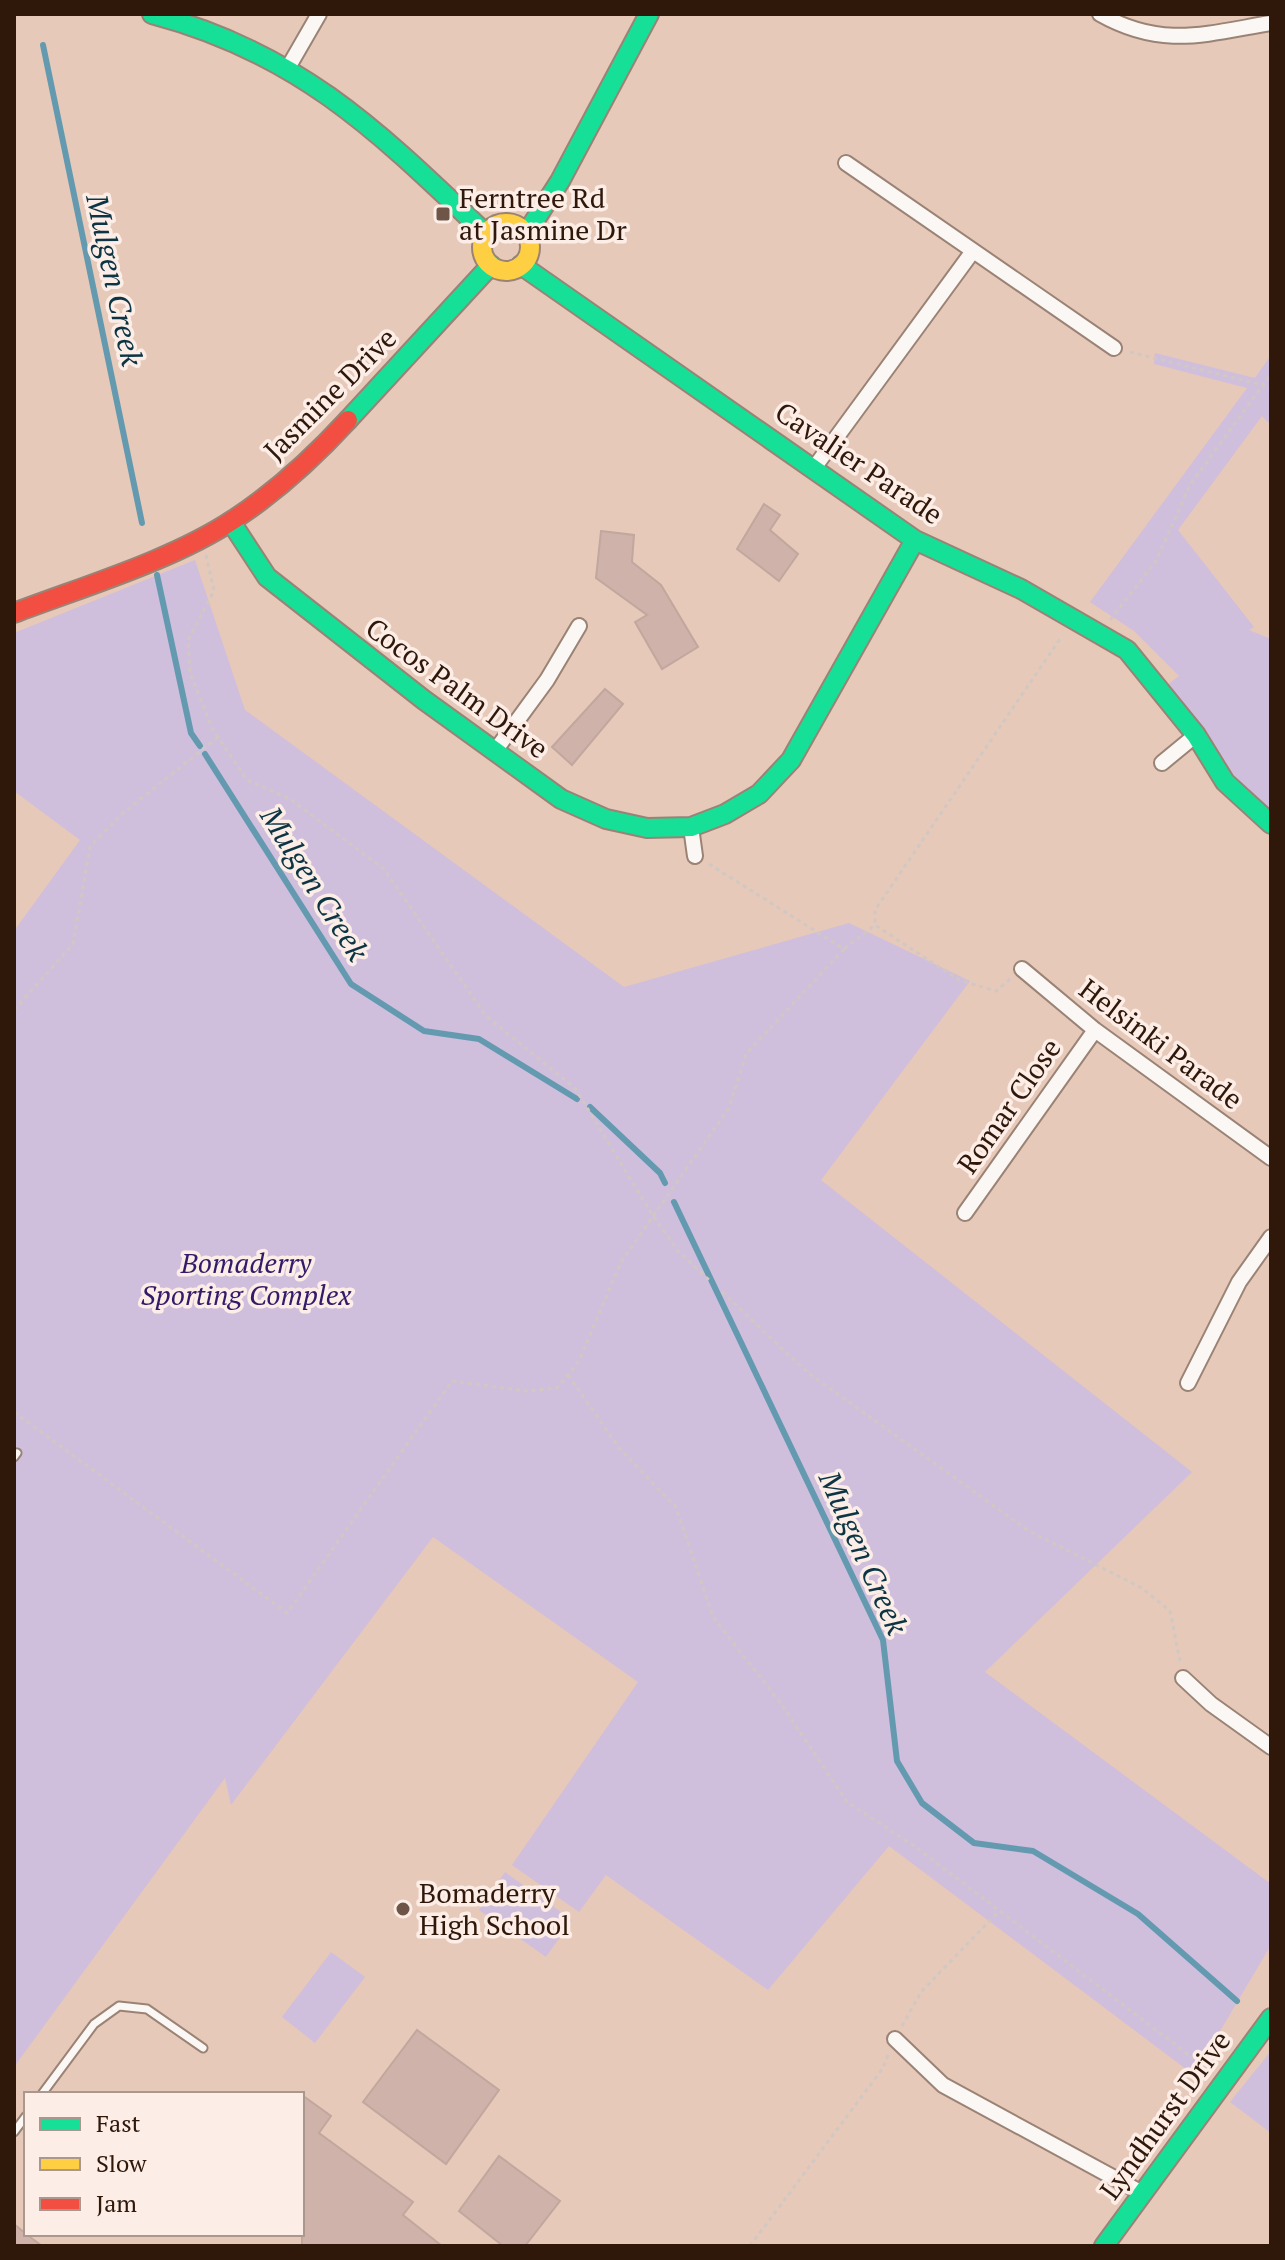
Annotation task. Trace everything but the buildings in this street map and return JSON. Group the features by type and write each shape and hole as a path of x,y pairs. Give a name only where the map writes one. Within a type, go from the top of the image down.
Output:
{"street":[{"path":"152,14 210,30 289,66 367,123 486,234"},
{"path":"289,66 319,14"},
{"path":"486,234 483,254 491,265 503,270 521,265 530,251 526,234 574,158 621,57 649,14"},
{"path":"1100,14 1128,30 1163,37 1271,23"},
{"path":"846,163 1114,348"},
{"path":"486,234 506,223 526,234"},
{"path":"814,468 973,251"},
{"name":"Jasmine Drive","path":"14,613 70,593 231,522 294,475 323,447 491,265"},
{"name":"Cavalier Parade","path":"521,265 915,540 1076,617 1127,650 1196,735 1225,782 1271,824"},
{"name":"Cocos Palm Drive","path":"231,522 267,577 495,751 561,799 606,819 647,828 691,827 725,814 759,794 791,760 915,540"},
{"path":"495,751 547,680 579,626"},
{"path":"1162,763 1196,735"},
{"path":"691,827 695,856"},
{"name":"Helsinki Parade","path":"1022,969 1095,1030 1271,1158"},
{"name":"Romar Close","path":"965,1213 1095,1030"},
{"path":"1188,1383 1239,1282 1271,1237"},
{"path":"1183,1678 1211,1704 1271,1747"},
{"name":"Lyndhurst Drive","path":"1104,2246 1271,2018"},
{"path":"895,2039 943,2085 1142,2193"}],"lane":[{"path":"43,2092 94,2024 119,2006 147,2009 203,2048"}],"path":[{"path":"1114,348 1263,385"},
{"path":"1100,632 1156,561 1190,485 1271,374"},
{"path":"202,536 214,591 188,640 190,673 218,737 247,780 290,799 384,869 486,1016 575,1088 653,1216 679,1252 709,1280"},
{"path":"875,925 875,910 1076,617"},
{"path":"14,1010 73,944 90,847 122,814 218,737"},
{"path":"695,856 844,949"},
{"path":"14,1412 287,1613 452,1381 526,1391 557,1388 579,1361 621,1262 729,1108 746,1054 844,949 875,925"},
{"path":"875,925 959,980 977,987 996,991 1022,969"},
{"path":"722,1292 807,1372 1029,1531 1142,1588 1170,1611 1183,1678"},
{"path":"568,1375 619,1448 676,1507 713,1617 782,1705 847,1802 913,1845 1224,2082"},
{"path":"750,2246 883,2068 921,1992 999,1911"}],"green space":[{"path":"1155,353 1255,378 1271,355 1271,425 1262,416 1178,530 1254,627 1249,630 1271,639 1271,809 1232,779 1167,685 1179,676 1134,631 1090,602 1247,388 1154,364"},
{"name":"Bomaderry Sporting Complex","path":"195,560 245,710 624,987 849,923 970,981 821,1180 1192,1472 985,1672 1271,1884 1271,1945 1194,2075 889,1846 768,1990 606,1875 579,1912 512,1865 638,1682 433,1537 231,1805 225,1778 14,2067 14,931 80,840 14,791 14,633"},
{"path":"505,1872 572,1920 546,1957 479,1910"},
{"path":"331,1952 365,1977 315,2043 282,2017"},
{"path":"1271,2051 1271,2133 1230,2102"}],"waterway":[{"name":"Mulgen Creek","path":"43,45 142,523"},
{"name":"Mulgen Creek","path":"157,575 191,733 200,746"},
{"name":"Mulgen Creek","path":"205,754 351,984 424,1031 479,1039 577,1099"},
{"name":"Mulgen Creek","path":"590,1107 660,1173 665,1183"},
{"name":"Mulgen Creek","path":"674,1202 883,1640 897,1761 922,1803 974,1843 1033,1851 1138,1914 1237,2001"}],"traffic: fast":[{"path":"152,14 204,30 252,50 295,74 372,130 486,234"},
{"path":"526,234 560,181 649,14"},
{"path":"348,420 491,265"},
{"path":"521,265 915,540 1021,589 1127,650 1196,735 1225,782 1271,824"},
{"path":"231,522 267,577 424,700 561,799 606,819 647,828 691,827 725,814 759,794 791,760 915,540"},
{"path":"1104,2246 1271,2018"}],"traffic: slow":[{"path":"506,223 523,230 530,247 523,264 506,271 489,264 482,247 489,230 506,223"}],"traffic: jam":[{"path":"14,613 126,572 209,534 279,486 348,420"}],"place":[{"name":"Ferntree Rd at Jasmine Dr","path":"443,214"},
{"name":"Bomaderry High School","path":"403,1909"}]}
